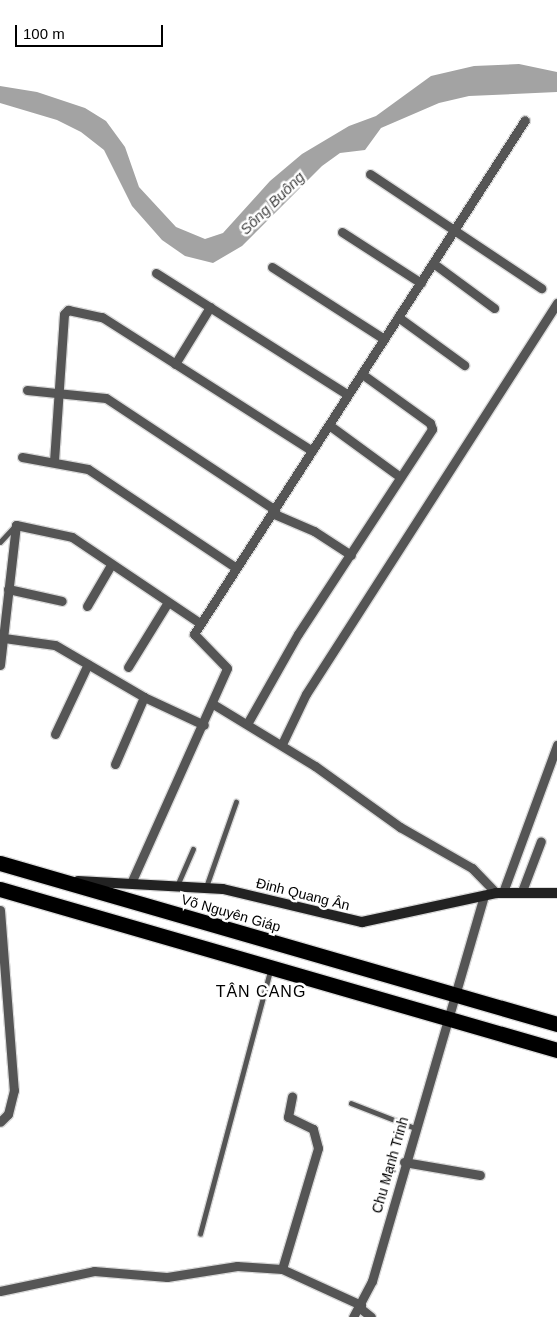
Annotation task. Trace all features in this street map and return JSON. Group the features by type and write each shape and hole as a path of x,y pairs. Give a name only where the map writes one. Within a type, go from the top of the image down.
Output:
{"highway":[{"name":"Võ Nguyên Giáp","path":"0,863 557,1024"},
{"path":"0,889 557,1050"}],"street":[{"path":"131,883 204,725 227,666 194,639 200,623 525,120"},
{"path":"370,174 541,288"},
{"path":"342,232 421,283"},
{"path":"433,263 494,308"},
{"path":"272,267 384,339"},
{"path":"156,273 348,395"},
{"path":"282,744 306,694 557,303"},
{"path":"175,364 210,307"},
{"path":"54,461 64,310 102,317 312,451"},
{"path":"398,317 464,365"},
{"path":"247,724 433,426 362,374"},
{"path":"27,390 106,398 274,511 314,531 351,555"},
{"path":"329,425 400,477"},
{"path":"22,457 75,464 98,475 235,568"},
{"path":"0,665 16,525 72,537 200,623"},
{"path":"87,606 111,564"},
{"path":"8,589 62,602"},
{"path":"128,667 168,602"},
{"path":"4,638 55,645 144,697 204,725"},
{"path":"55,734 88,664"},
{"path":"115,764 144,697"},
{"path":"213,704 282,744 394,823 472,868 500,892 557,745"},
{"path":"522,891 541,841"},
{"name":"Đinh Quang Ân","path":"41,874 206,888 362,922 500,892 557,893"},
{"name":"Chu Mạnh Trinh","path":"354,1317 361,1306 414,1128 449,1019 454,994 484,895"},
{"path":"0,910 14,1090 8,1114 0,1122"},
{"path":"282,1269 318,1148 313,1129 288,1118 292,1096"},
{"path":"404,1162 480,1175"},
{"path":"0,1292 94,1271 166,1277 219,1265 282,1269 361,1306 371,1317"}],"lane":[{"path":"0,542 16,525"},
{"path":"206,888 236,802"},
{"path":"177,886 192,849"},
{"path":"200,1234 271,967"},
{"path":"351,1103 414,1128"}],"water":[{"name":"Sông Buông","path":"519,64 557,72 557,92 469,96 439,103 381,128 365,150 340,153 322,166 242,246 213,263 185,256 162,240 132,206 104,150 81,132 57,120 0,103 0,86 37,92 85,108 106,121 125,147 139,187 176,227 205,239 223,233 270,181 302,154 349,126 376,116 431,76 474,66"}],"district":[{"name":"TÂN CANG","path":"261,992"}]}
